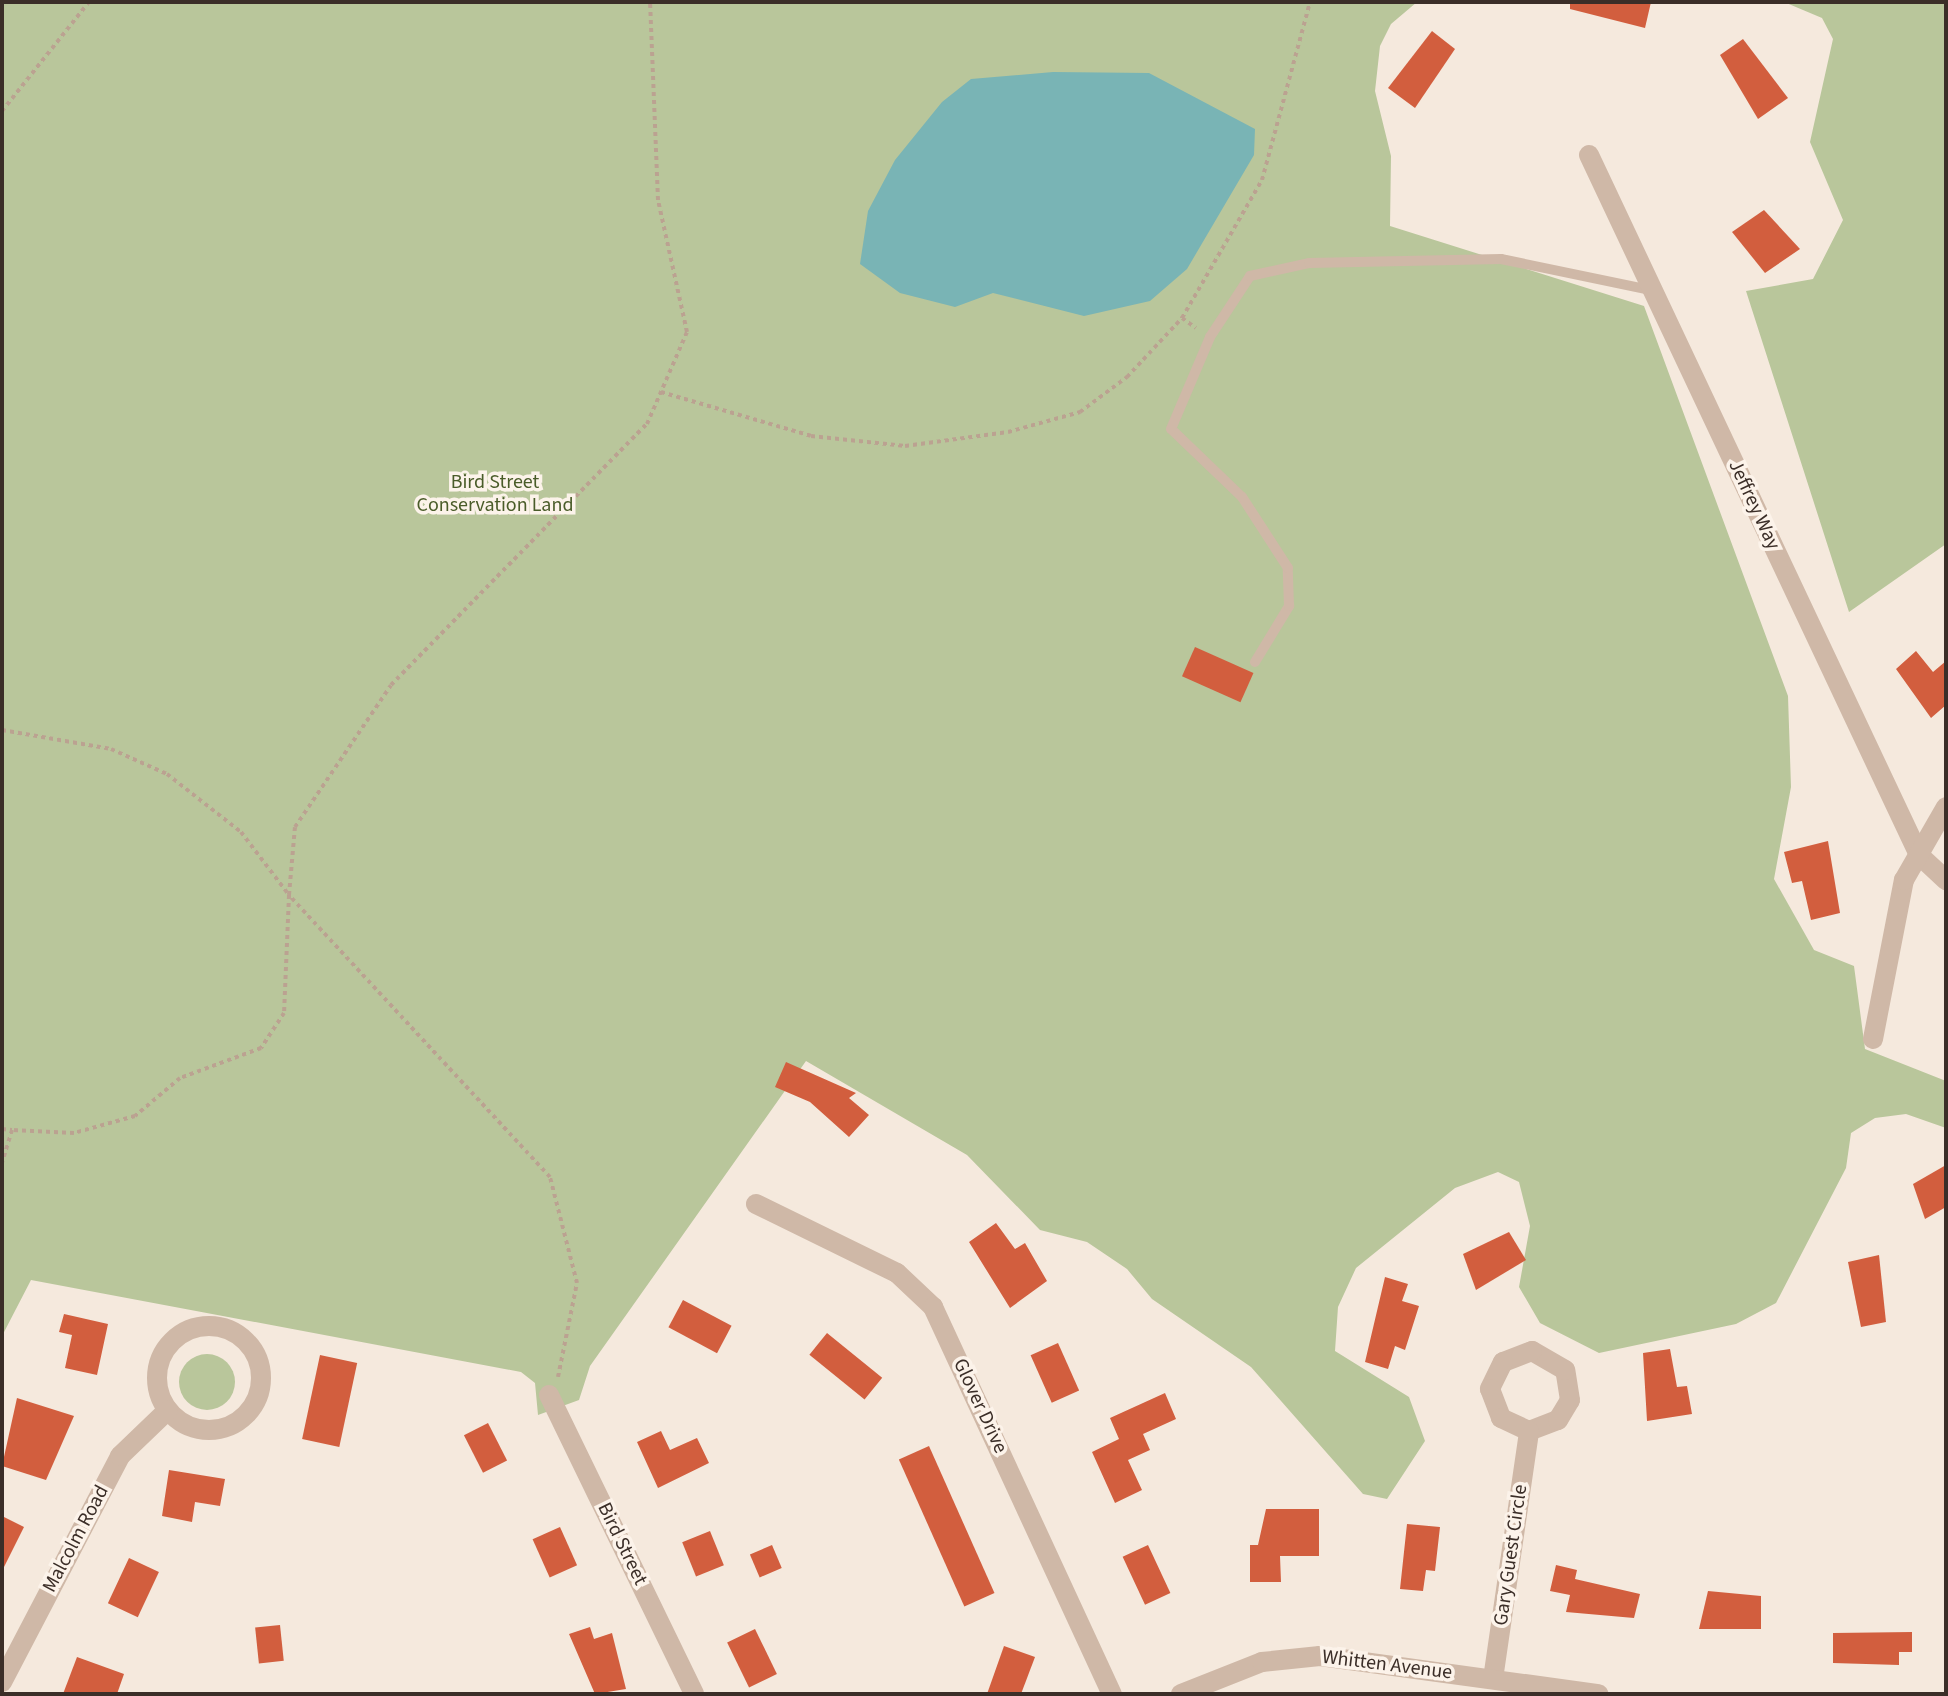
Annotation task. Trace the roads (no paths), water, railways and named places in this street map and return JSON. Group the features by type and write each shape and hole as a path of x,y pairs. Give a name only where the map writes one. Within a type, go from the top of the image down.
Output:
{"street":[{"name":"Jeffrey Way","path":"1589,155 1919,855"},
{"path":"1873,1039 1890,927 1919,855 1946,807"},
{"path":"1919,855 1946,880"},
{"name":"Glover Drive","path":"756,1204 890,1269 933,1307 1112,1694"},
{"path":"218,1327 249,1344 261,1377 241,1419 211,1430 168,1410 157,1377 161,1359 184,1333 218,1327"},
{"path":"1532,1351 1560,1364 1571,1392 1558,1420 1529,1431 1501,1418 1490,1389 1503,1362 1532,1351"},
{"name":"Bird Street","path":"549,1395 694,1694"},
{"name":"Malcolm Road","path":"2,1682 120,1456 168,1410"},
{"name":"Gary Guest Circle","path":"1493,1679 1529,1431"},
{"name":"Whitten Avenue","path":"1181,1694 1293,1657 1598,1694"}],"lane":[{"path":"1255,662 1289,606 1288,568 1242,497 1171,429 1210,337 1250,276 1309,263 1501,259 1653,290"}],"water":[{"path":"1053,72 1149,73 1255,129 1254,155 1187,269 1150,301 1084,316 993,293 955,307 900,293 860,264 868,211 895,160 942,102 971,79"}],"park label":[{"name":"Bird Street Conservation Land","path":"495,494"}]}
